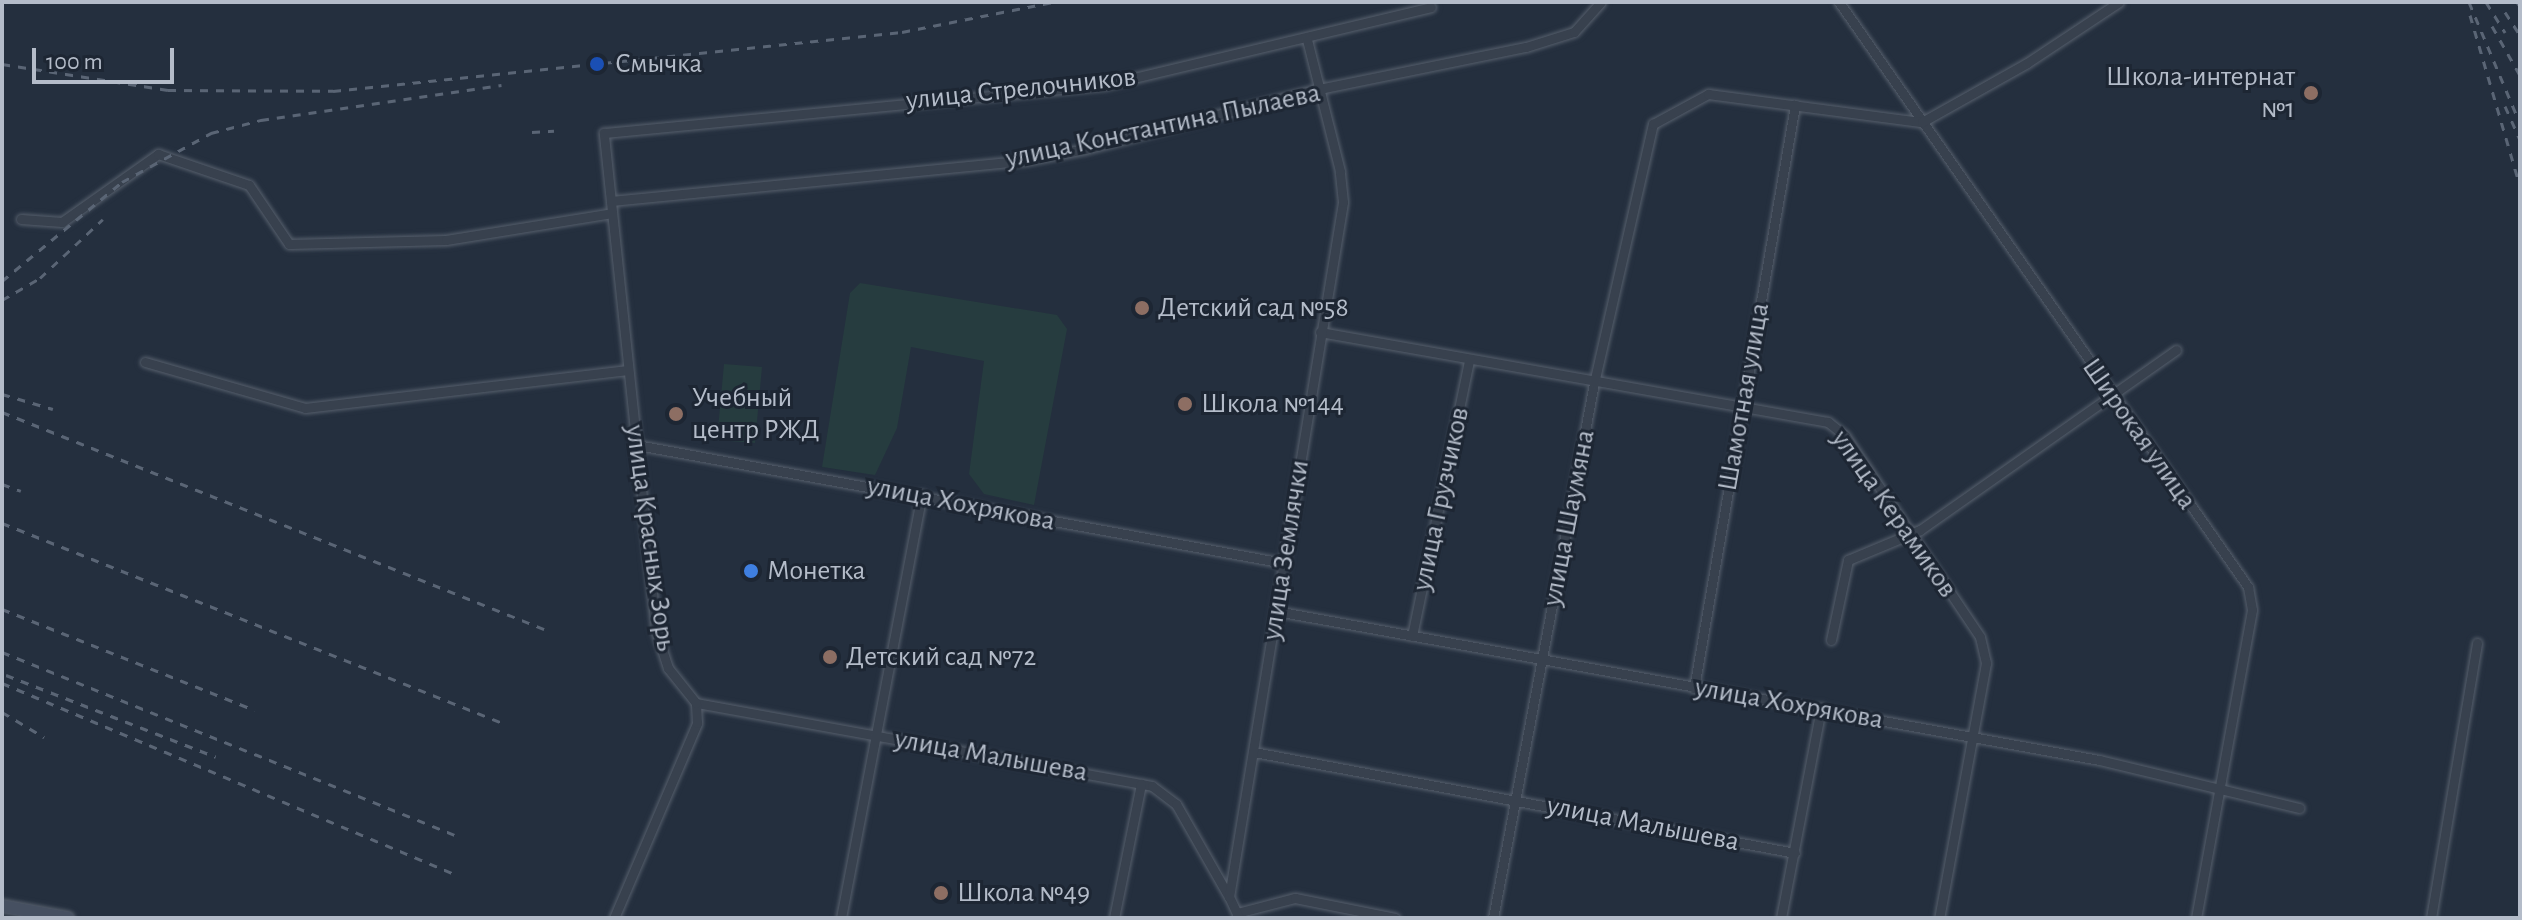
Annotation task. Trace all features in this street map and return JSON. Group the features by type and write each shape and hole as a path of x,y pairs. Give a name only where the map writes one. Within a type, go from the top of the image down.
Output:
{"street":[{"name":"улица Константина Пылаева","path":"611,201 1027,160 1205,122 1319,89 1464,62 1566,36 1601,2"},
{"name":"Широкая улица","path":"1839,2 2252,598 2196,918"},
{"path":"1795,105 1922,122 2027,63 2119,2"},
{"name":"улица Стрелочников","path":"604,133 1104,85 1307,40 1431,7"},
{"name":"улица Землячки","path":"1229,897 1343,193 1307,40"},
{"name":"улица Шаумяна","path":"1493,918 1594,383 1648,134 1655,121 1708,94 1795,105"},
{"name":"Шамотная улица","path":"1694,688 1795,105"},
{"name":"улица Красных Зорь","path":"604,133 656,630 668,668 696,703"},
{"path":"21,219 62,222 153,155 165,154 249,185 289,244 446,240 612,213"},
{"name":"улица Керамиков","path":"1320,332 1469,361 1828,422 1845,436 1908,535 1980,637 1986,663 1939,918"},
{"path":"1831,640 1848,560 1908,535 2176,350"},
{"name":"улица Грузчиков","path":"1412,636 1469,361"},
{"path":"145,362 305,408 628,370"},
{"name":"улица Хохрякова","path":"637,445 1284,563"},
{"path":"841,918 922,495"},
{"name":"улица Хохрякова","path":"1276,611 1542,662 1973,736 2217,787 2299,808"},
{"path":"2431,918 2477,643"},
{"path":"614,918 693,737 696,703"},
{"name":"улица Малышева","path":"696,703 1161,790 1176,804 1229,897"},
{"path":"1781,918 1821,708"},
{"name":"улица Малышева","path":"1254,752 1795,853"},
{"path":"1114,918 1141,784"},
{"path":"1229,897 1238,916 1295,898 1395,918"},
{"path":"2,906 68,918"}],"green space":[{"path":"860,283 1057,315 1067,329 1034,505 984,494 969,474 984,361 911,347 897,428 875,475 822,467 850,293"},
{"path":"724,364 762,367 755,443 717,440"}],"railway":[{"path":"2,64 168,90 333,91 902,32 1053,2"},
{"path":"2469,2 2517,116"},
{"path":"2486,2 2505,32"},
{"path":"2517,2 2520,6"},
{"path":"2505,12 2520,35"},
{"path":"2470,15 2520,186"},
{"path":"2492,26 2520,75"},
{"path":"2,281 122,182 211,133 261,120 501,85"},
{"path":"2505,106 2520,139"},
{"path":"532,132 554,131"},
{"path":"2,300 40,278 103,219"},
{"path":"2,394 53,409"},
{"path":"2,412 544,629"},
{"path":"2,484 21,491"},
{"path":"2,523 505,724"},
{"path":"2,609 255,710"},
{"path":"2,652 454,835"},
{"path":"6,675 216,757"},
{"path":"2,683 455,874"},
{"path":"2,712 44,737"}],"place":[{"name":"Смычка","path":"597,64"},
{"name":"Школа-интернат №1","path":"2311,93"},
{"name":"Детский сад №58","path":"1142,308"},
{"name":"Школа №144","path":"1185,404"},
{"name":"Учебный центр РЖД","path":"676,414"},
{"name":"Монетка","path":"751,571"},
{"name":"Детский сад №72","path":"830,657"},
{"name":"Школа №49","path":"941,893"}]}
